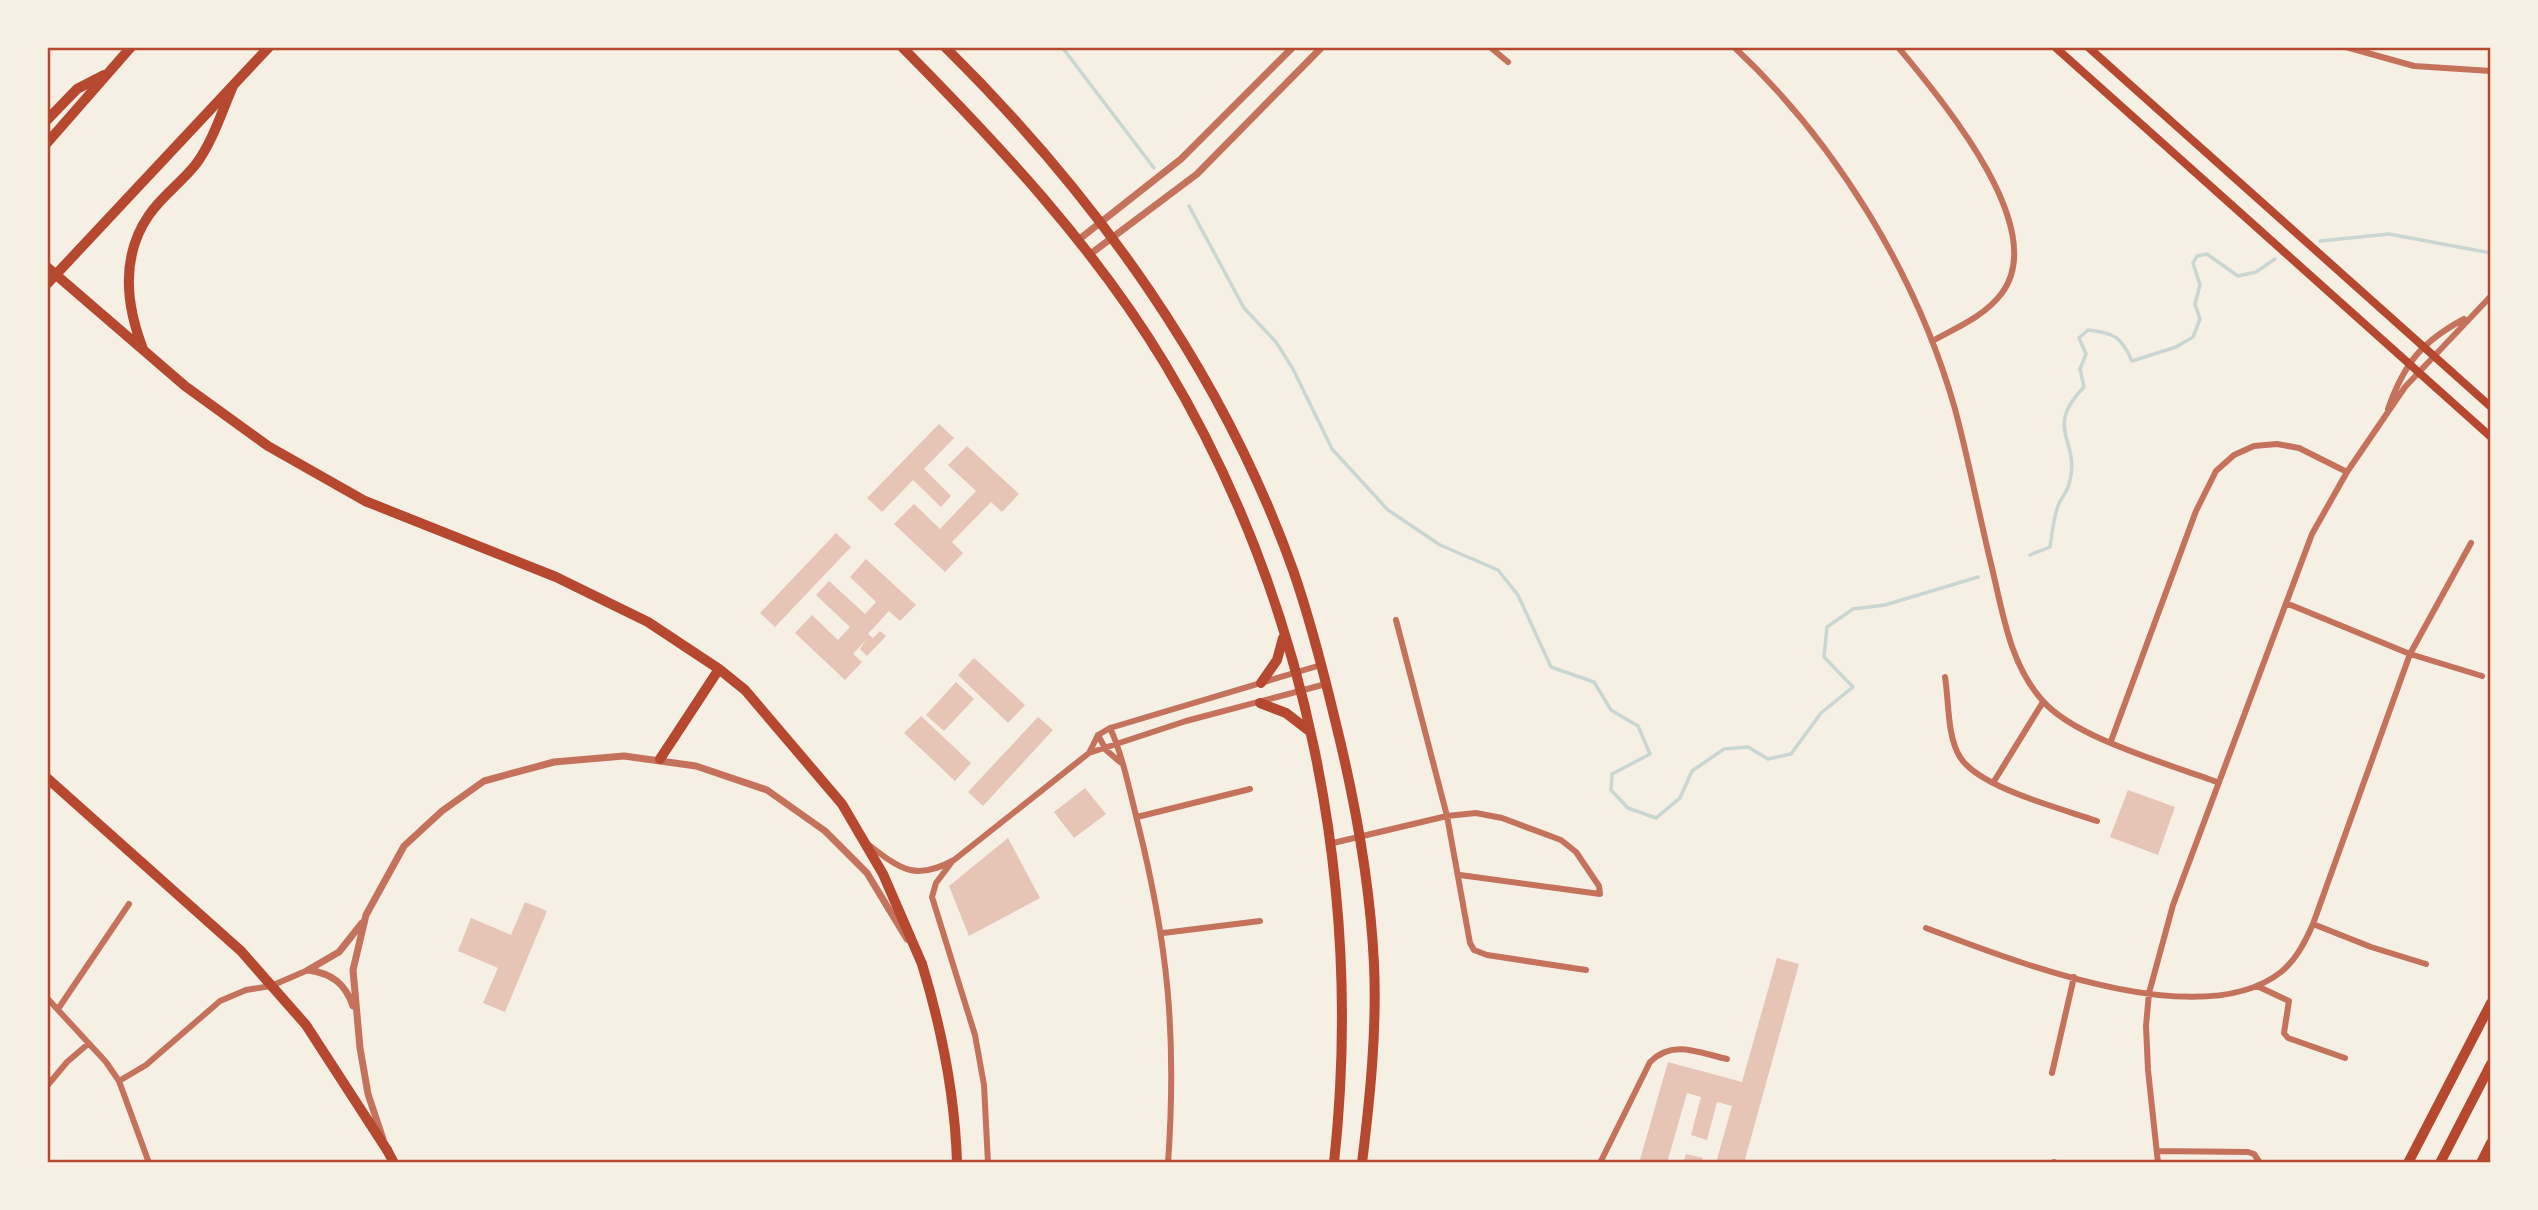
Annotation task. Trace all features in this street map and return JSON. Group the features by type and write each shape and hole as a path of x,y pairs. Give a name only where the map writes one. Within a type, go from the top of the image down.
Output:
{"highway":[{"path":"922,964 946,1051 956,1118 957,1163"},
{"path":"2440,1163 2491,1064"},
{"path":"2481,1163 2491,1143"},
{"path":"387,1150 394,1163"}],"main road":[{"path":"47,144 131,47"},
{"path":"47,284 269,47"},
{"path":"902,47 992,138 1129,309 1187,403 1249,534 1284,634 1300,691 1333,843 1343,968 1341,1075 1334,1163"},
{"path":"945,47 1016,122 1100,222 1189,351 1244,453 1294,572 1326,684 1361,837 1374,966 1373,1037 1362,1163"},
{"path":"2055,47 2491,436"},
{"path":"2088,47 2491,407"},
{"path":"49,118 77,89 104,75"},
{"path":"145,353 131,316 128,279 134,243 149,215 197,163 233,86"},
{"path":"47,267 185,386 268,446 365,501 556,577 648,622 719,669 745,690 842,804 867,844 922,964"},
{"path":"1261,683 1278,660 1284,634"},
{"path":"660,759 719,669"},
{"path":"1260,703 1286,713 1309,730"},
{"path":"47,778 185,898 240,951 306,1025 387,1150"},
{"path":"2408,1163 2491,1003"}],"street":[{"path":"1077,241 1181,159 1293,47"},
{"path":"1089,256 1197,174 1322,47"},
{"path":"1490,47 1508,62"},
{"path":"1734,47 1788,104 1855,194 1898,269 1932,341 1955,408 2006,629 2026,679 2043,702 2074,726 2217,782"},
{"path":"1898,47 1944,105 1995,186 2010,220 2013,245 2014,262 2002,293 1988,308 1932,341"},
{"path":"2346,47 2414,66 2491,71"},
{"path":"2158,1163 2148,1070 2146,1026 2149,993 2173,905 2312,534 2347,471 2405,387 2491,296"},
{"path":"2384,421 2399,377 2416,354 2436,334 2471,316"},
{"path":"2111,741 2196,511 2216,471 2234,455 2255,446 2277,444 2299,448 2347,471"},
{"path":"1926,928 2010,959 2074,977 2149,993 2193,998 2228,995 2257,986 2280,973 2295,959 2314,924 2410,654 2471,543"},
{"path":"2286,603 2410,654 2482,676"},
{"path":"1396,620 1447,816 1460,875 1466,932 1474,950 1487,955 1586,970"},
{"path":"867,844 909,872 932,872 954,860 1089,753 1098,734 1110,728 1321,666"},
{"path":"1945,677 1959,757 1967,766 1993,783 2097,821"},
{"path":"1089,753 1106,750 1186,721 1326,684"},
{"path":"1993,783 2043,702"},
{"path":"1110,728 1118,745 1163,933 1173,1048 1168,1163"},
{"path":"1098,734 1106,750 1120,762"},
{"path":"119,1081 146,1065 220,1000 246,990 271,986 309,970 340,952 355,935 404,846 442,811 484,781 554,762 624,756 660,759 696,766 767,790 825,831 867,873 922,964"},
{"path":"1136,817 1250,789"},
{"path":"1333,843 1447,816 1476,813 1503,818 1561,840 1576,852 1599,886 1600,894 1460,875"},
{"path":"954,860 936,883 932,897 975,1035 984,1085 988,1163"},
{"path":"58,1009 129,904"},
{"path":"366,915 354,970 357,1017 368,1094 387,1150"},
{"path":"1163,933 1260,921"},
{"path":"2314,924 2371,947 2426,964"},
{"path":"309,970 328,973 341,984 357,1017"},
{"path":"2052,1073 2074,977"},
{"path":"2257,986 2289,1001 2284,1033 2288,1038 2345,1058"},
{"path":"47,998 119,1081 149,1163"},
{"path":"47,1086 66,1062 88,1044"},
{"path":"1600,1163 1650,1062 1662,1051 1674,1048 1727,1059"},
{"path":"2157,1151 2248,1152 2254,1154 2260,1163"}],"building":[{"path":"939,424 954,438 924,469 951,496 941,507 913,480 882,512 867,498"},
{"path":"967,446 1019,494 1002,512 991,502 952,542 963,553 945,572 894,524 914,504 940,529 976,491 948,465"},
{"path":"836,533 851,547 775,627 760,613"},
{"path":"866,559 916,605 900,621 889,611 868,634 873,638 880,631 886,636 867,656 860,649 866,640 853,654 862,662 845,680 795,633 812,615 838,640 850,627 816,595 829,581 865,614 876,602 850,577"},
{"path":"974,658 1025,705 1008,723 958,675"},
{"path":"956,682 974,699 944,731 926,715"},
{"path":"921,716 971,763 955,781 904,733"},
{"path":"1038,717 1053,730 983,806 968,792"},
{"path":"1085,788 1106,814 1074,838 1054,812"},
{"path":"2128,790 2175,807 2158,855 2110,837"},
{"path":"1008,838 1040,898 969,936 949,886"},
{"path":"525,902 547,911 505,1012 483,1003 498,968 458,951 471,918 511,935"},
{"path":"1777,958 1799,964 1744,1163 1716,1163 1732,1106 1717,1102 1707,1140 1691,1135 1701,1097 1687,1093 1667,1163 1639,1163 1668,1062 1742,1082"},
{"path":"1686,1154 1703,1158 1701,1163 1683,1163"}],"waterway":[{"path":"1062,47 1154,168"},
{"path":"1189,206 1244,308 1276,342 1293,369 1332,449 1388,510 1440,545 1498,570 1518,595 1551,667 1594,682 1611,710 1638,726 1650,754 1612,774 1611,790 1628,808 1656,818 1680,798 1692,771 1724,749 1748,747 1768,759 1791,754 1821,713 1853,687 1824,657 1827,627 1853,609 1885,605 1978,577"},
{"path":"2320,241 2389,234 2491,253"},
{"path":"2030,555 2050,547 2057,509 2069,484 2071,456 2064,425 2072,402 2084,387 2080,369 2086,354 2079,338 2088,330 2116,337 2132,361 2176,347 2193,337 2200,319 2195,304 2200,285 2193,263 2197,256 2207,254 2238,276 2256,272 2275,259"}]}
